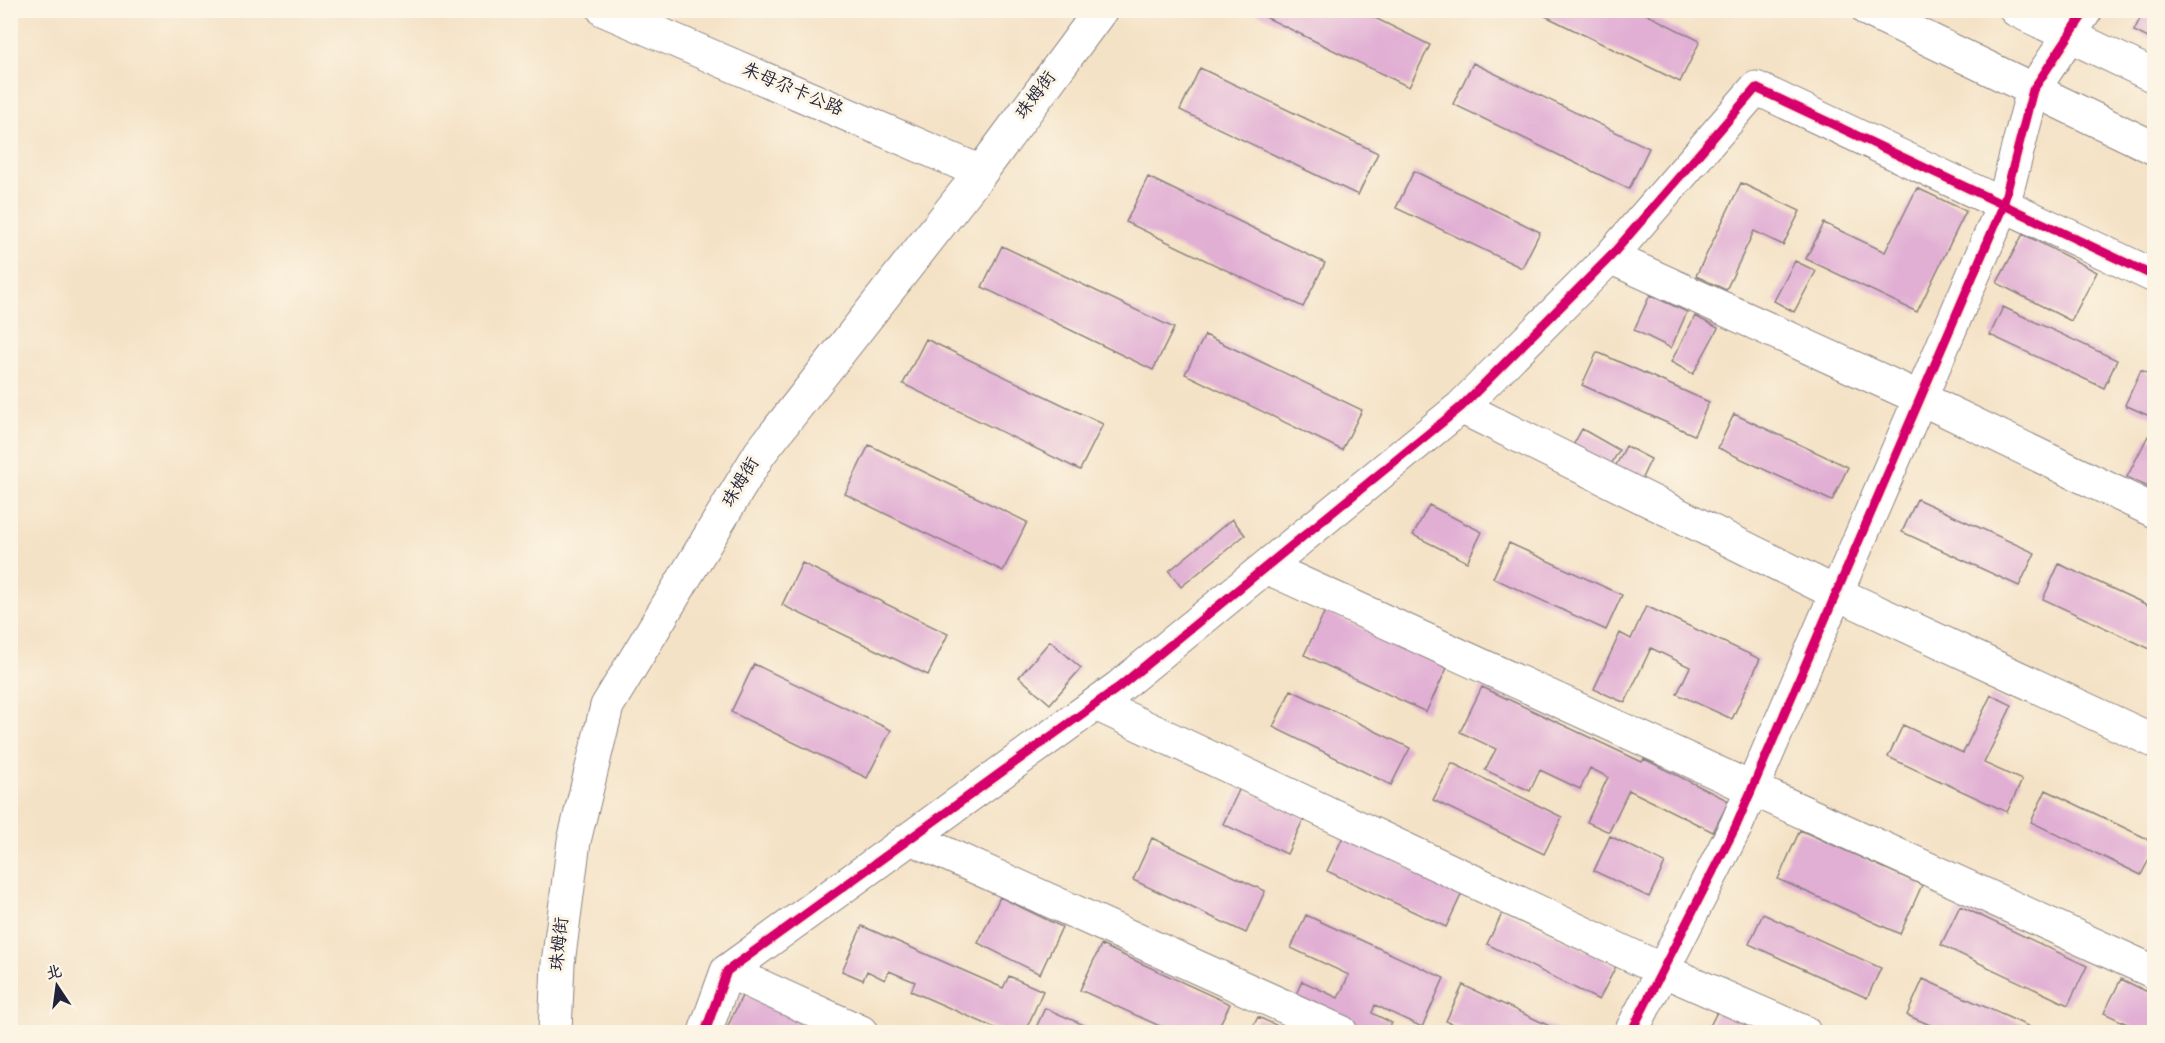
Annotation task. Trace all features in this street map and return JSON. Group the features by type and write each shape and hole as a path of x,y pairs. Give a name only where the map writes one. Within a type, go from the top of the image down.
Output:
{"street":[{"name":"朱母尕卡公路","path":"604,10 981,172"},
{"name":"珠姆街","path":"555,1032 558,963 574,841 607,706 760,453 981,172 1101,10"},
{"path":"1868,10 2154,148"},
{"path":"2016,10 2077,23 2154,76"},
{"path":"1631,1032 1736,826 2003,206 2032,90 2077,23"},
{"path":"705,1032 726,971 1119,687 1461,407 1610,257 1756,88 2154,276"},
{"path":"1610,257 1920,398 2154,511"},
{"path":"1461,407 1836,593 2154,741"},
{"path":"1266,567 2154,972"},
{"path":"1096,704 1662,970 1804,1032"},
{"path":"911,838 1341,1032"},
{"path":"726,971 861,1032"}],"building":[{"path":"1251,10 1359,10 1430,45 1409,87"},
{"path":"1533,10 1638,10 1700,41 1680,82"},
{"path":"2144,10 2154,10 2154,41 2134,31"},
{"path":"1473,63 1649,148 1629,189 1453,104"},
{"path":"1200,68 1378,153 1358,195 1180,110"},
{"path":"1414,171 1540,232 1522,268 1396,208"},
{"path":"1148,177 1325,263 1303,307 1126,222"},
{"path":"1741,183 1800,211 1783,245 1754,231 1726,290 1696,276"},
{"path":"1917,188 1966,211 1917,312 1806,259 1824,223 1885,252"},
{"path":"2023,234 2097,272 2071,321 1997,283"},
{"path":"1002,246 1174,328 1153,370 982,287"},
{"path":"1795,261 1816,271 1794,312 1774,301"},
{"path":"1650,295 1687,312 1671,348 1634,330"},
{"path":"2003,307 2117,360 2104,388 1990,335"},
{"path":"1695,316 1718,328 1693,374 1671,362"},
{"path":"1205,335 1362,410 1342,450 1185,374"},
{"path":"926,339 1103,424 1080,470 903,384"},
{"path":"1597,352 1709,402 1694,435 1582,385"},
{"path":"2141,370 2154,377 2154,418 2125,405"},
{"path":"1734,414 1848,467 1832,501 1718,448"},
{"path":"1582,429 1619,450 1607,472 1570,451"},
{"path":"2148,436 2154,440 2152,489 2127,477"},
{"path":"869,445 1027,522 1003,571 845,494"},
{"path":"1626,446 1651,459 1639,484 1613,471"},
{"path":"1917,499 2035,553 2019,586 1902,532"},
{"path":"1429,505 1482,532 1467,562 1413,535"},
{"path":"1232,519 1245,535 1181,587 1169,571"},
{"path":"1509,543 1622,595 1606,630 1493,578"},
{"path":"802,563 948,634 928,675 782,605"},
{"path":"2059,564 2154,608 2154,639 2150,649 2043,599"},
{"path":"1646,606 1760,659 1732,719 1677,694 1690,667 1651,648 1625,703 1594,689 1620,633 1631,639"},
{"path":"1325,611 1447,668 1426,712 1304,655"},
{"path":"1050,641 1081,668 1050,704 1019,677"},
{"path":"754,664 891,730 867,778 731,712"},
{"path":"1482,687 1642,762 1644,759 1729,801 1713,832 1629,790 1609,832 1587,822 1608,777 1590,768 1580,789 1540,770 1530,791 1485,770 1496,749 1460,732"},
{"path":"1291,690 1410,748 1391,785 1273,727"},
{"path":"1991,695 2012,705 1984,763 2022,780 2007,812 1888,757 1903,725 1963,753"},
{"path":"1452,763 1562,817 1544,854 1433,800"},
{"path":"1240,788 1304,818 1287,854 1223,824"},
{"path":"2046,790 2154,842 2154,849 2141,875 2031,822"},
{"path":"1800,830 1922,885 1900,934 1778,879"},
{"path":"1610,836 1665,863 1649,897 1594,871"},
{"path":"1343,837 1462,893 1446,927 1327,871"},
{"path":"1152,838 1265,891 1246,933 1133,880"},
{"path":"1000,897 1062,927 1040,974 978,943"},
{"path":"1960,906 2087,966 2068,1005 1941,945"},
{"path":"1504,910 1616,966 1599,1000 1487,944"},
{"path":"1763,914 1881,968 1867,998 1749,944"},
{"path":"1306,915 1444,978 1422,1027 1375,1005 1372,1013 1392,1023 1387,1032 1368,1032 1294,999 1302,981 1338,998 1349,975 1291,948"},
{"path":"862,926 1003,988 1009,976 1043,991 1025,1032 1004,1032 911,991 915,982 889,971 885,980 867,971 863,980 842,971"},
{"path":"1101,945 1230,1004 1216,1032 1173,1032 1080,990"},
{"path":"1923,979 2041,1032 1946,1032 1907,1015"},
{"path":"2121,979 2154,995 2154,1032 2144,1032 2104,1013"},
{"path":"1463,985 1562,1032 1470,1032 1446,1021"},
{"path":"743,994 827,1032 725,1032"},
{"path":"1045,1008 1100,1032 1034,1032"},
{"path":"1719,1008 1772,1032 1707,1032"},
{"path":"1258,1017 1291,1032 1250,1032"}],"cycle path":[{"path":"1631,1032 1736,826 2003,206 2033,90 2086,10"},
{"path":"705,1032 727,971 1119,687 1461,407 1610,257 1756,88 2154,276"}]}
